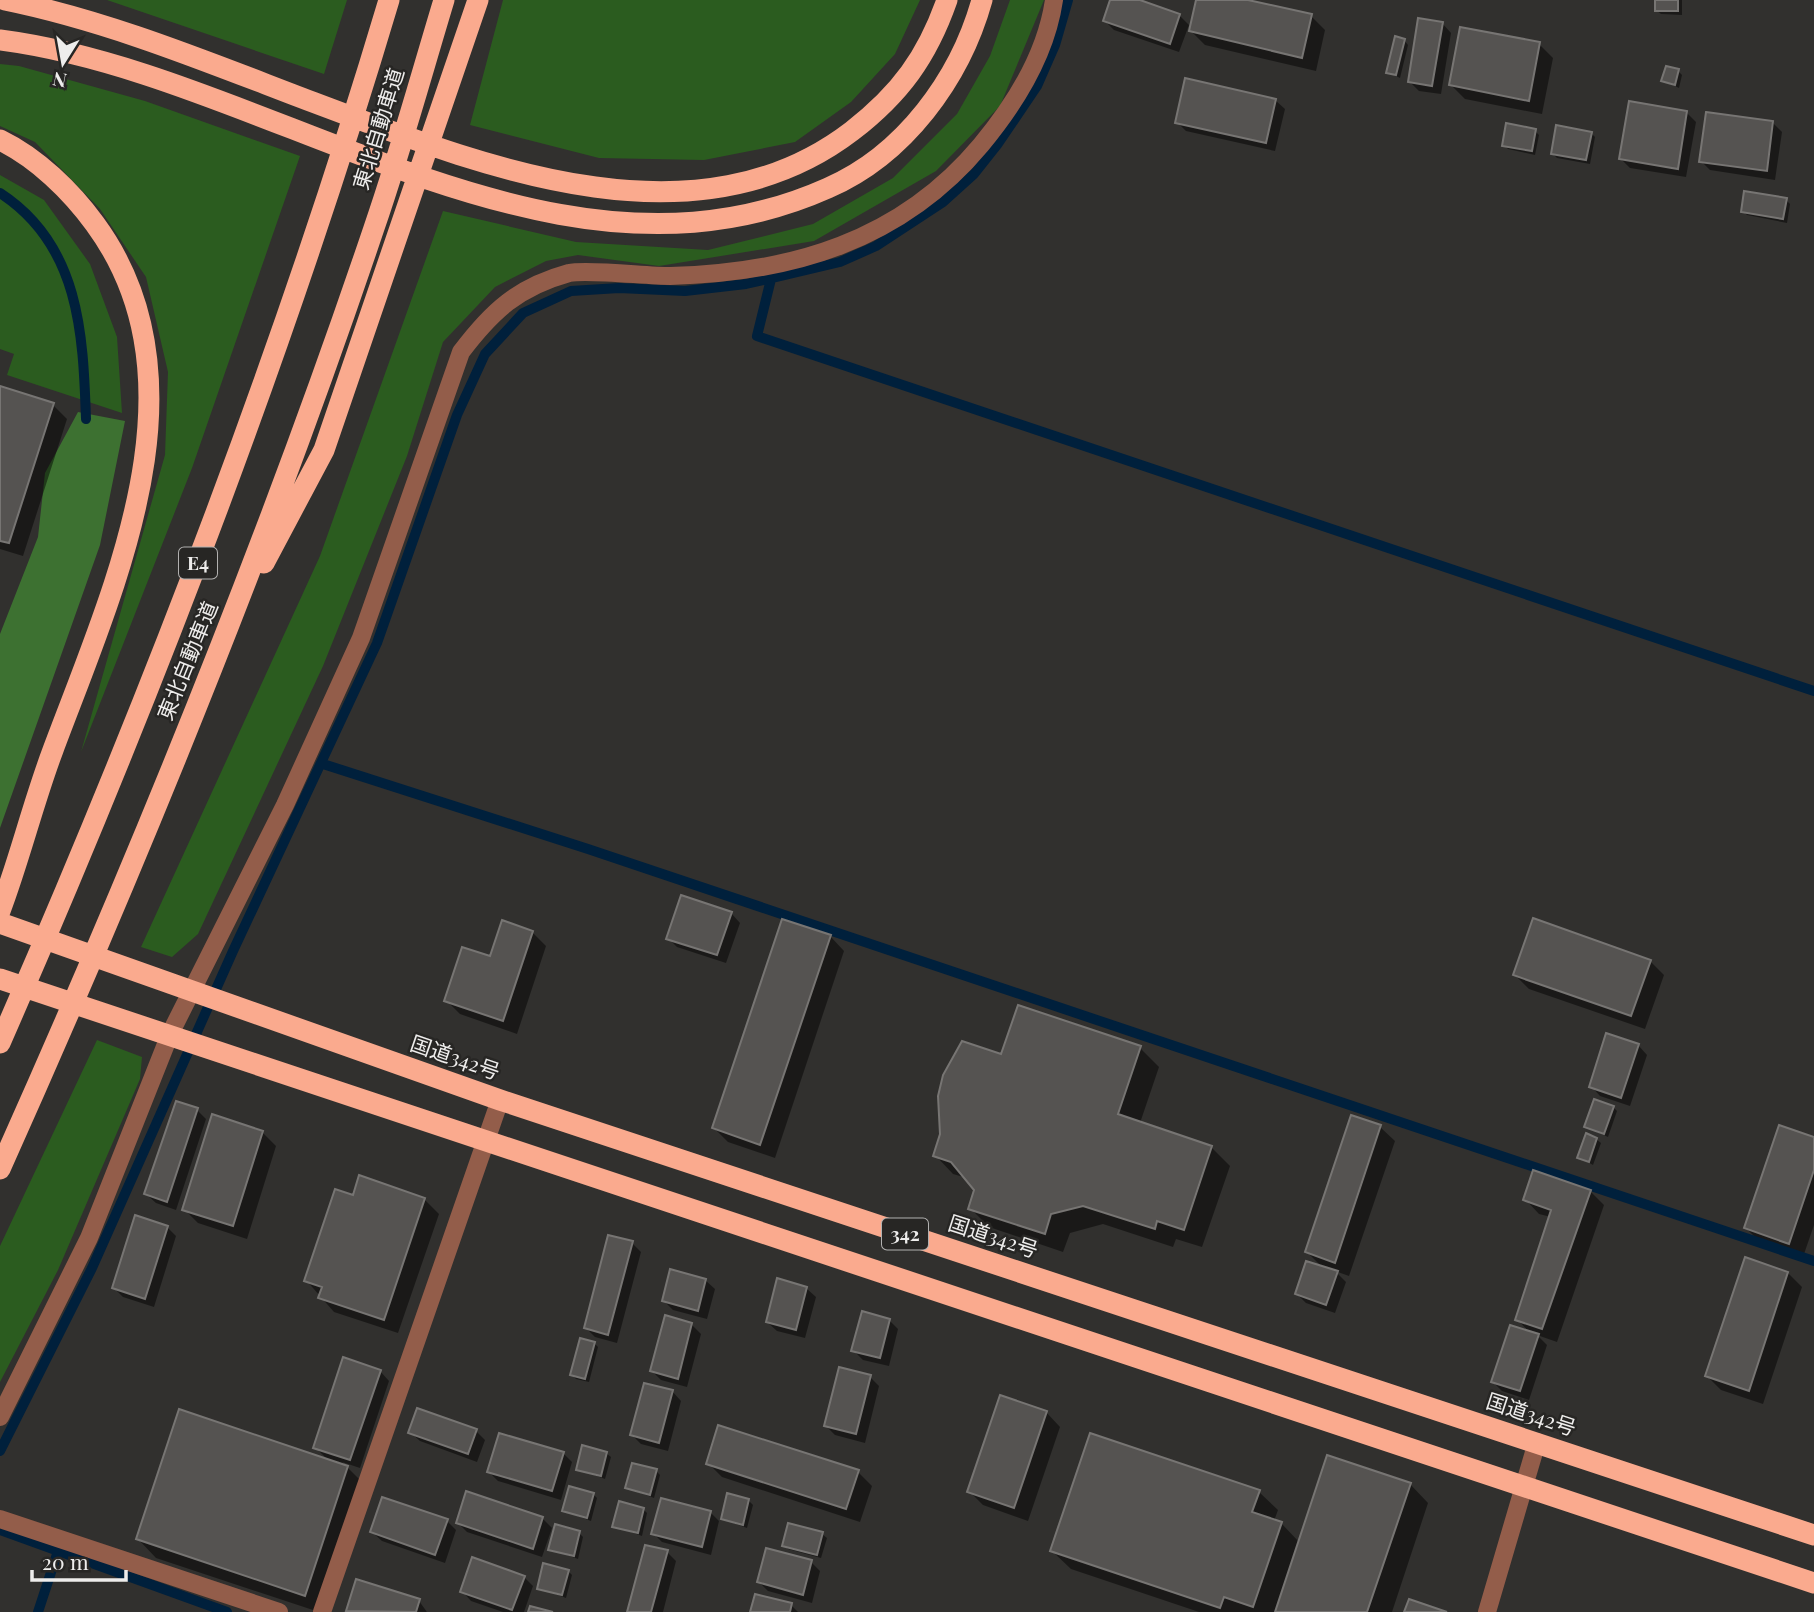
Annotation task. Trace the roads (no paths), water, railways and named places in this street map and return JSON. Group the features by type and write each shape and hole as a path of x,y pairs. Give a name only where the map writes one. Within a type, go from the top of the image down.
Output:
{"highway":[{"path":"5,0 88,21 170,48 460,156 556,181 614,189 669,192 719,188 765,176 809,160 841,140 877,112 909,77 933,38 947,0"},
{"name":"東北自動車道","path":"0,1043 59,908 182,607 322,213 389,0"},
{"name":"東北自動車道","path":"0,1169 106,930 227,632 374,229 444,0"},
{"name":"E4","path":"227,632 324,450 478,0"},
{"path":"0,40 101,61 184,86 448,186 571,216 634,223 694,223 744,217 792,204 863,170 892,146 937,97 967,45 982,0"},
{"path":"0,141 49,174 85,210 111,245 131,292 145,347 151,396 134,508 116,575 0,911"},
{"name":"国道342号","path":"0,923 500,1100 1814,1535"},
{"name":"342","path":"0,979 1814,1583"}],"street":[{"path":"0,1417 89,1238 170,1034 285,805 361,638 461,352 489,316 520,293 572,273 686,275 771,268 851,243 939,190 994,130 1025,84 1043,45 1054,0"},
{"path":"322,1612 500,1100"},
{"path":"1487,1612 1526,1486 1536,1442"},
{"path":"0,1519 279,1612"}],"waterway":[{"path":"0,1451 92,1268 233,951 377,643 457,415 485,354 523,313 571,291 619,288 685,291 746,284 840,262 876,246 943,202 974,174 997,145 1037,86 1055,45 1068,0"},
{"path":"0,193 27,214 47,238 62,265 79,324 86,419"},
{"path":"771,279 757,336 1814,691"},
{"path":"323,764 588,849 1814,1261"},
{"path":"0,1530 227,1612"},
{"path":"38,1612 58,1551"}]}
